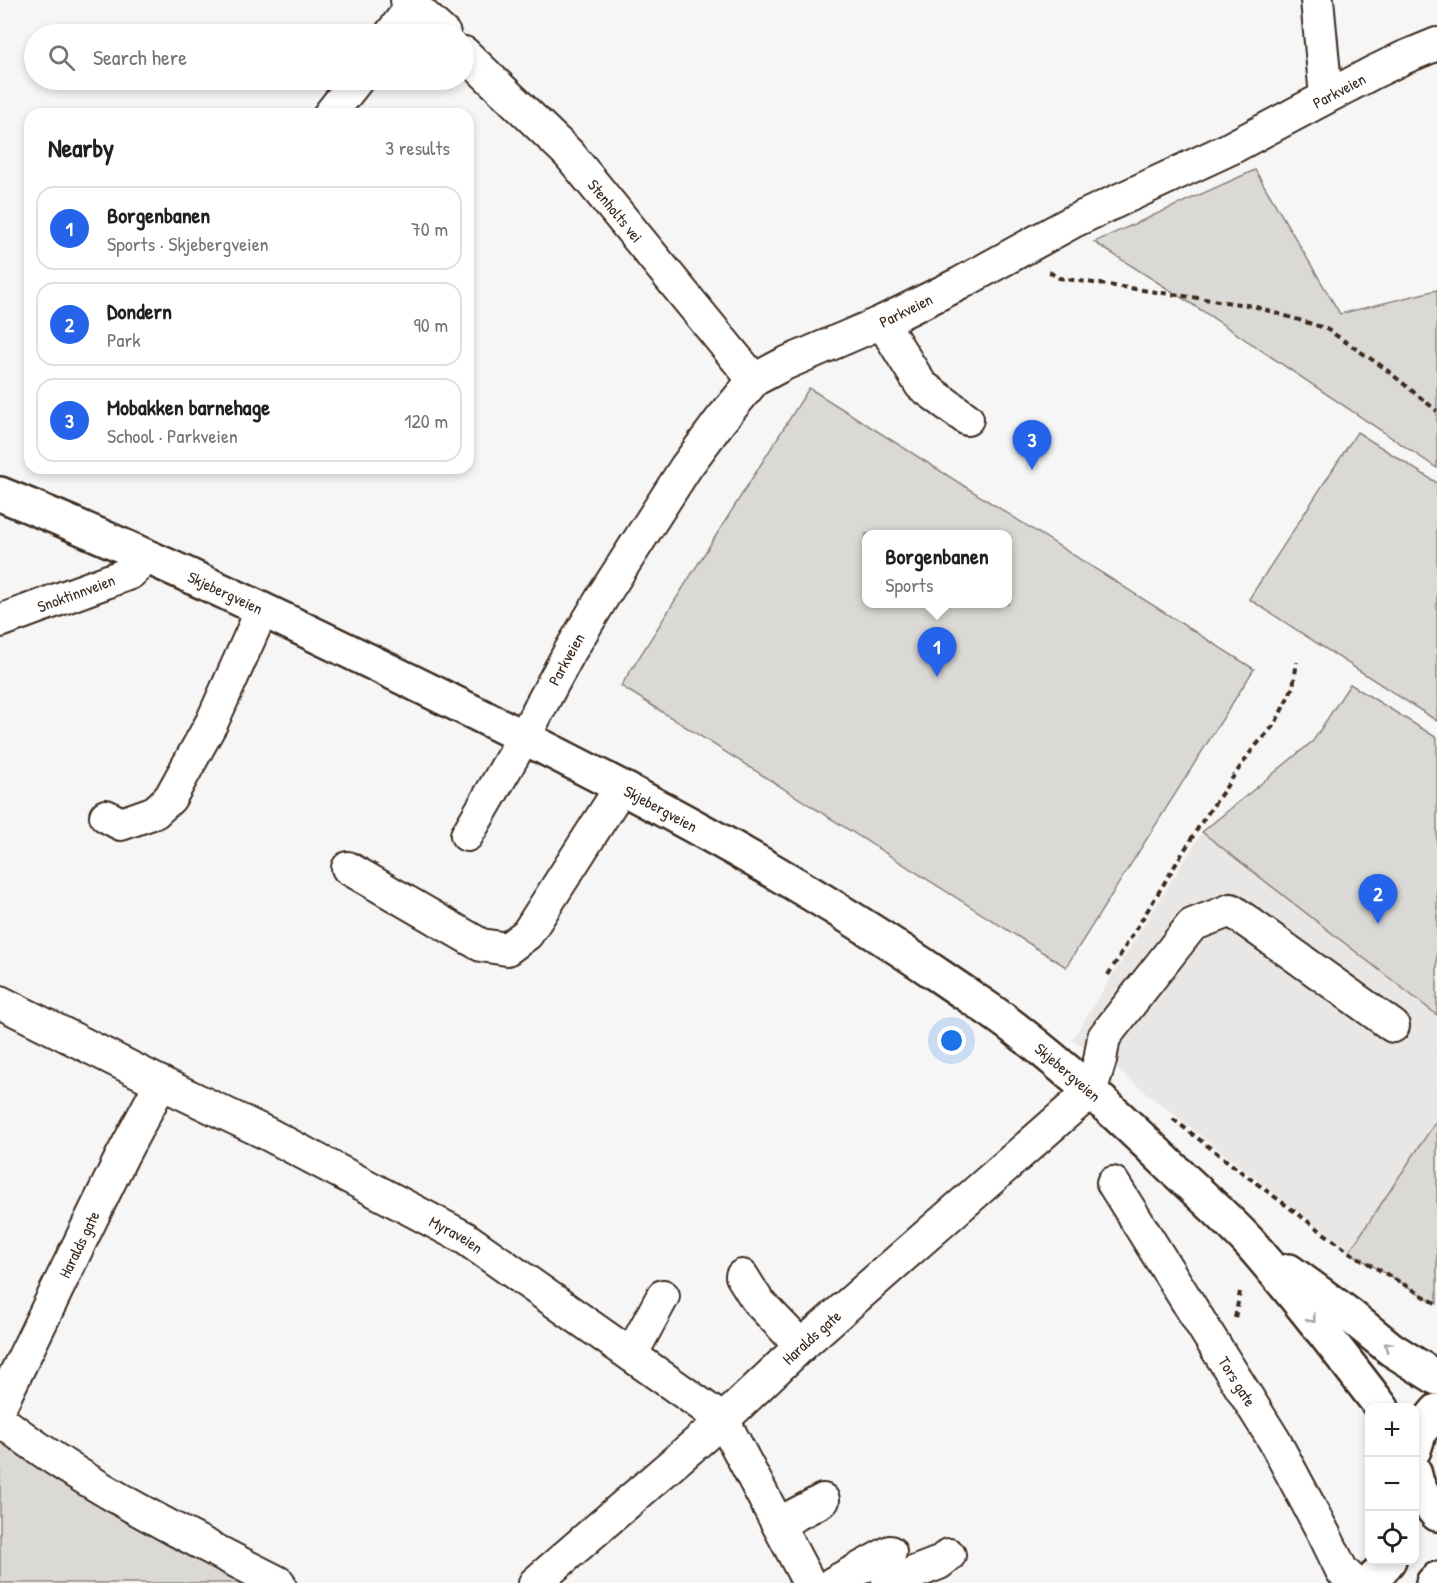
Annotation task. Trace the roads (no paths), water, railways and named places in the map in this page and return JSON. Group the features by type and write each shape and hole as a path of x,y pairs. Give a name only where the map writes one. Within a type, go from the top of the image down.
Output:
{"main road":[{"name":"Skjebergveien","path":"0,494 75,524 262,610 524,737 728,844 862,925 1014,1028 1152,1148 1248,1242 1379,1403"},
{"name":"Skjebergveien","path":"1248,1242 1348,1314 1391,1349 1437,1378"},
{"path":"1417,1457 1420,1431 1437,1411"},
{"path":"1419,1484 1424,1499 1437,1514"},
{"path":"1371,1583 1385,1565"},
{"path":"1433,1583 1437,1579"}],"street":[{"path":"1317,0 1326,96"},
{"path":"397,24 410,3 433,24"},
{"name":"Parkveien","path":"468,835 569,653 652,519 686,466 754,380 882,322 1074,221 1229,149 1326,96 1437,44"},
{"name":"Stenholts vei","path":"474,63 569,154 754,380"},
{"path":"335,108 349,90"},
{"path":"882,322 921,385 967,419"},
{"name":"Snoktinnveien","path":"0,621 130,573 147,557"},
{"path":"106,816 121,824 155,812 170,798 212,722 262,610"},
{"path":"348,868 481,945 507,949 528,934 620,787"},
{"path":"1090,1092 1104,1037 1192,925 1231,910 1393,1026"},
{"name":"Myraveien","path":"0,1002 266,1133 465,1238 723,1420 809,1583"},
{"name":"Haralds gate","path":"0,1406 107,1186 161,1083"},
{"name":"Haralds gate","path":"535,1583 723,1420 801,1346 1090,1092"},
{"name":"Tors gate","path":"1113,1183 1274,1440 1342,1571 1355,1583"},
{"path":"742,1276 757,1300 801,1346"},
{"path":"631,1355 663,1296"},
{"path":"0,1420 59,1462 181,1533 279,1583"},
{"path":"778,1524 823,1500"},
{"path":"833,1583 890,1552"},
{"path":"888,1583 939,1563 949,1555"}],"place":[{"name":"Mobakken barnehage","path":"1032,470"},
{"name":"Borgenbanen","path":"937,677"},
{"name":"Dondern","path":"1378,924"}]}
